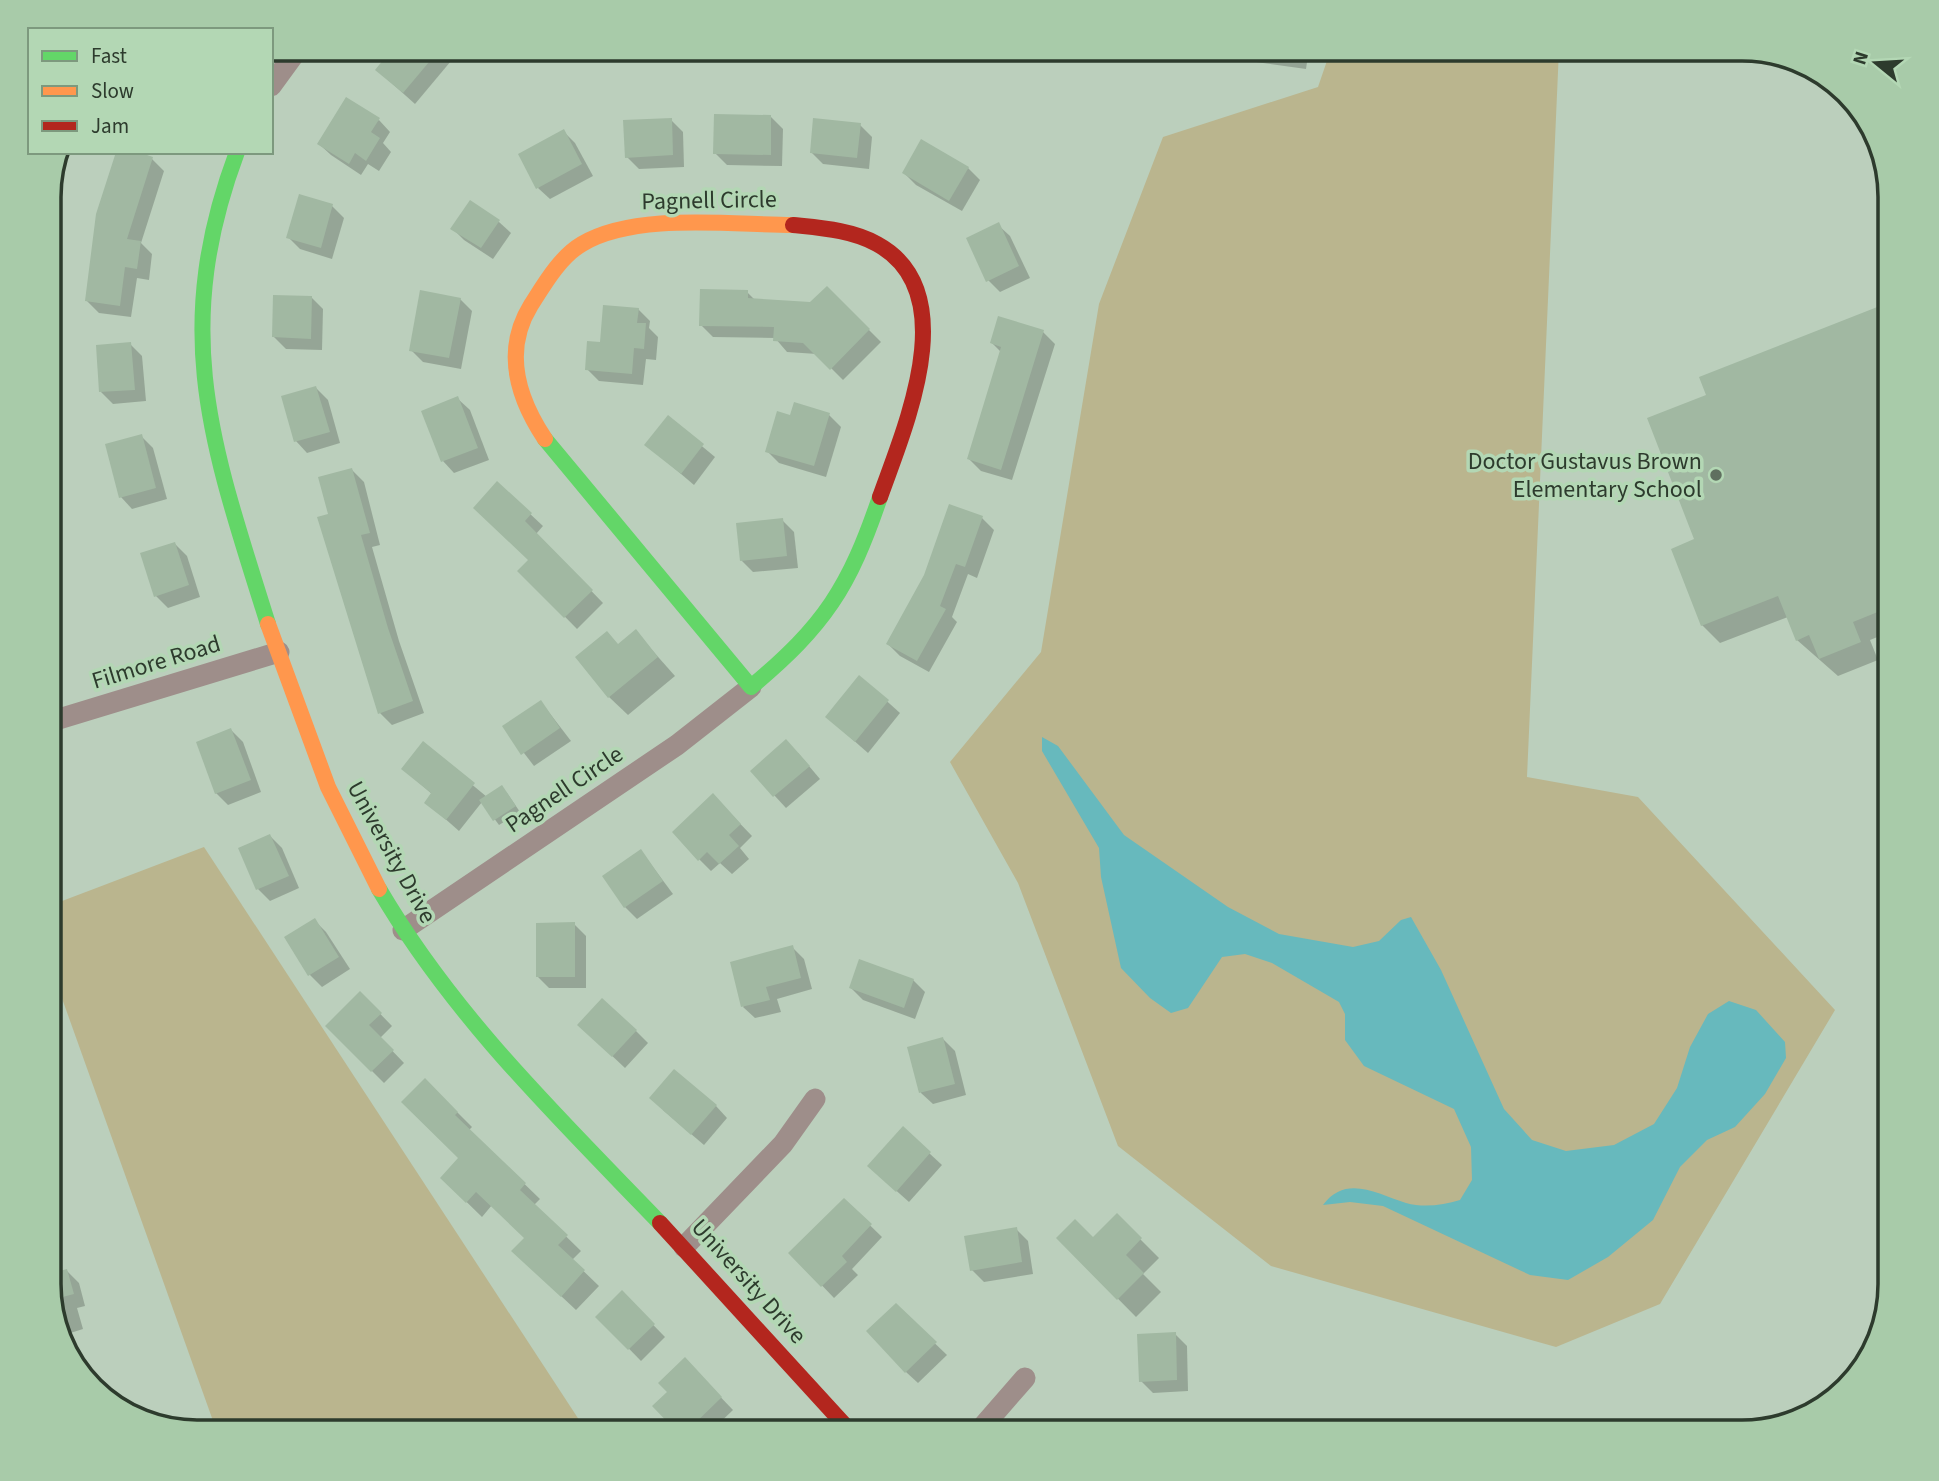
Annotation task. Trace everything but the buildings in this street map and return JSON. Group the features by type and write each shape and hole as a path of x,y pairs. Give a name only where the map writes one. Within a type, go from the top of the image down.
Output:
{"street":[{"path":"273,83 289,62"},
{"name":"University Drive","path":"236,154 219,202 203,281 205,394 215,445 294,704 343,824 403,930 428,967 522,1078 684,1247 840,1420"},
{"name":"Pagnell Circle","path":"403,930 677,745 751,687 782,662 841,593 859,553 916,388 923,334 914,292 898,260 885,249 834,230 793,225 631,227 602,234 582,243 547,279 524,317 516,335 514,351 518,390 525,409 544,438 751,687"},
{"name":"Filmore Road","path":"62,718 279,652"},
{"path":"684,1247 783,1144 815,1099"},
{"path":"988,1420 1025,1378"}],"shaded area":[{"path":"1327,61 1558,61 1527,777 1638,797 1835,1010 1660,1304 1556,1347 1271,1266 1118,1146 1018,883 950,762 1041,652 1099,304 1163,137 1318,87"},
{"path":"204,847 579,1420 213,1420 62,998 62,901"}],"water":[{"path":"1042,737 1058,746 1124,835 1228,907 1279,934 1353,947 1379,941 1401,920 1411,917 1441,970 1504,1109 1532,1140 1566,1151 1614,1145 1654,1124 1677,1088 1690,1047 1708,1014 1729,1001 1756,1010 1785,1042 1786,1058 1765,1094 1735,1127 1707,1140 1680,1167 1653,1220 1608,1257 1568,1280 1530,1275 1383,1206 1350,1202 1323,1205 1342,1190 1352,1188 1420,1205 1460,1200 1472,1180 1471,1147 1454,1109 1364,1066 1345,1040 1345,1014 1339,1002 1272,963 1245,954 1222,957 1188,1008 1171,1013 1150,998 1121,968 1101,877 1099,848 1042,751"}],"traffic: fast":[{"path":"236,154 217,217 205,278 202,335 206,390 216,445 230,502 268,624"},
{"path":"545,439 751,687 798,644 832,603 857,556 880,497"},
{"path":"379,889 408,936 474,1023 546,1104 660,1223"}],"traffic: slow":[{"path":"545,439 521,390 517,373 517,339 522,322 536,297 574,249 604,234 656,224 793,225"},
{"path":"268,624 328,787 379,889"}],"traffic: jam":[{"path":"793,225 847,233 877,244 903,266 918,294 923,327 920,363 913,400 880,497"},
{"path":"660,1223 840,1420"}],"place":[{"name":"Doctor Gustavus Brown Elementary School","path":"1716,475"}]}
